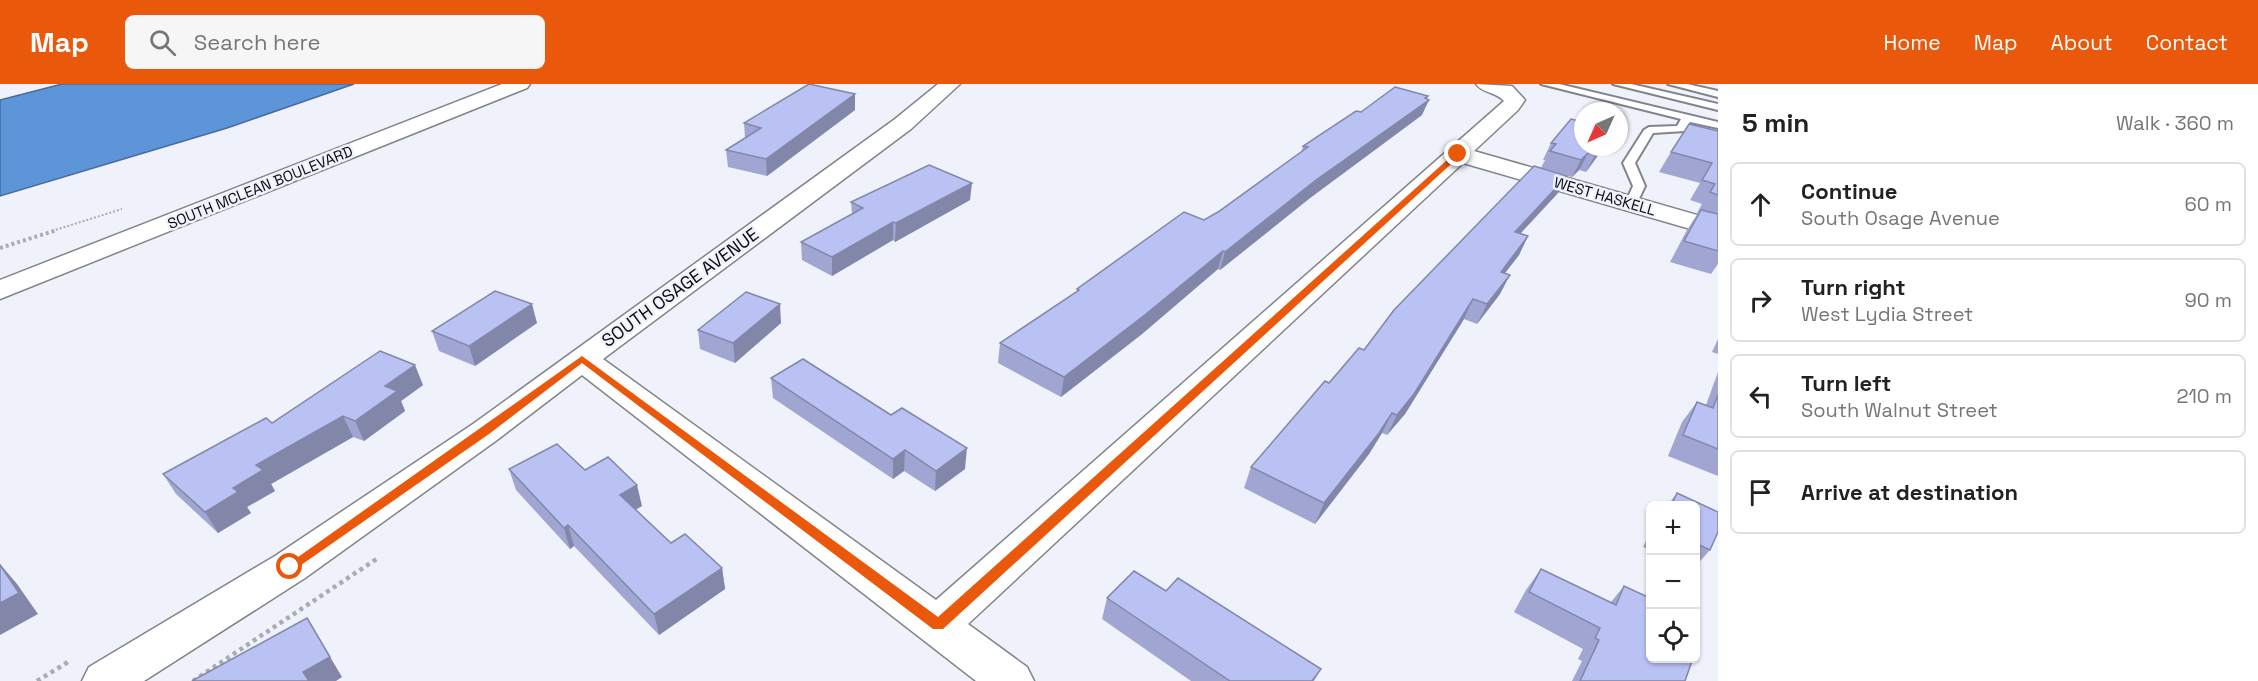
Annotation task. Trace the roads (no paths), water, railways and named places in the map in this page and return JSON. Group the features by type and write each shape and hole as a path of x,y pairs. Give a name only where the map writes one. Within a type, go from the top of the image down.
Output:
{"street":[{"name":"SOUTH MCLEAN BOULEVARD","path":"0,290 520,84"},
{"name":"SOUTH OSAGE AVENUE","path":"105,681 290,567 485,432 903,124 950,84"},
{"path":"938,625 1515,100 1505,90 1486,84"},
{"name":"WEST HASKELL","path":"1458,154 1718,229"},
{"path":"582,359 1011,681"}],"lane":[{"path":"1546,84 1718,125"},
{"path":"1618,84 1718,107"},
{"path":"1673,84 1718,94"},
{"path":"1631,204 1639,186 1629,163 1649,130 1681,129 1687,117"}],"water":[{"path":"62,84 354,84 227,128 0,196 0,100"}]}
